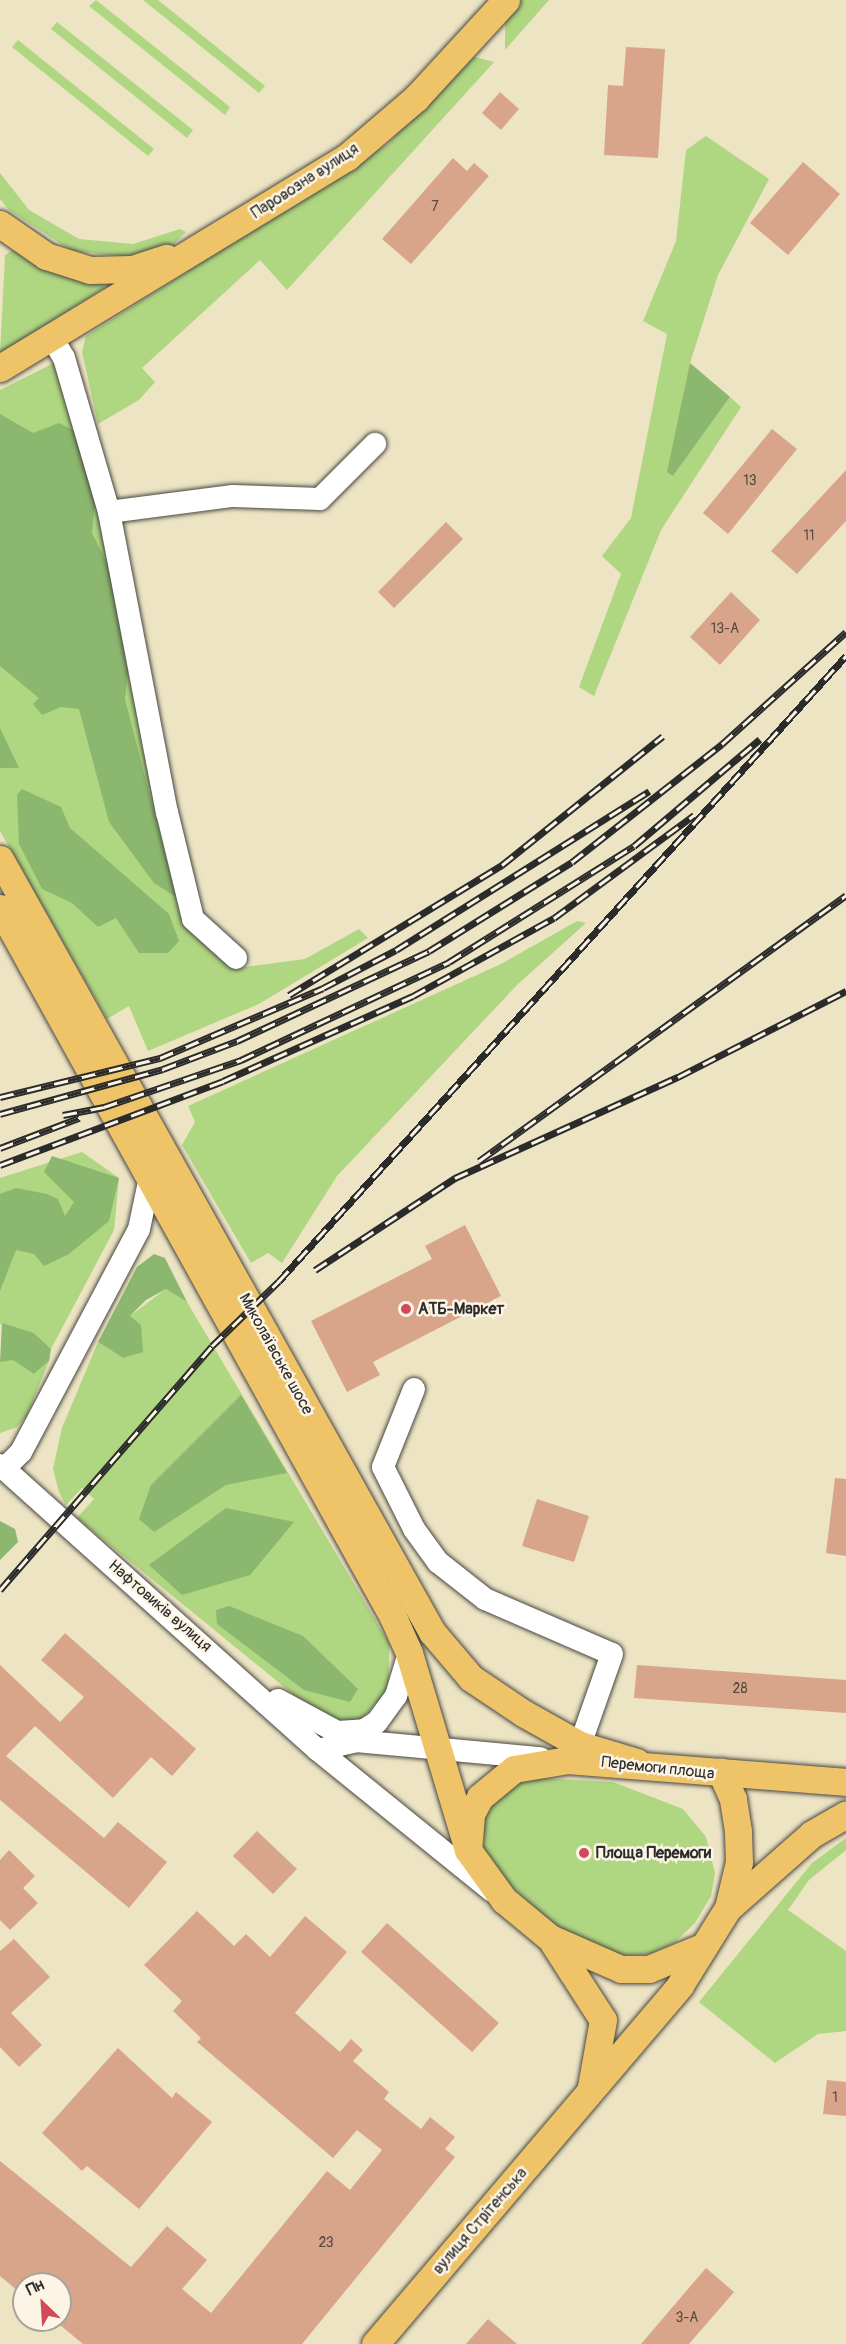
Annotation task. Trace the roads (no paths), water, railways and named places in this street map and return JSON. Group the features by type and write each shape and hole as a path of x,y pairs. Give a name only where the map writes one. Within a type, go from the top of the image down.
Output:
{"main road":[{"name":"Паровозна вулиця","path":"0,368 347,157 416,98 506,0"},
{"name":"Паровозна вулиця","path":"0,224 46,256 110,271 173,256 227,230"},
{"name":"Миколаївське шосе","path":"0,859 432,1632 479,1684 574,1753 637,1762"},
{"name":"Миколаївське шосе","path":"0,908 409,1653 436,1751 468,1850"},
{"path":"574,1753 514,1769 490,1784 471,1814 468,1850 504,1900 550,1938 621,1969 649,1969 702,1947"},
{"name":"Перемоги площа","path":"637,1762 721,1772 733,1799 738,1832 739,1862 728,1908 702,1947"},
{"path":"721,1772 846,1782"},
{"path":"728,1908 812,1834 846,1814"},
{"name":"вулиця Стрітенська","path":"550,1938 603,2020 599,2062 587,2099"},
{"name":"вулиця Стрітенська","path":"375,2344 587,2099 680,1985 702,1947"}],"street":[{"path":"52,338 64,358 109,512 189,904 206,935 236,958"},
{"path":"109,512 233,496 320,499 375,444"},
{"path":"2,1467 21,1452 139,1229 149,1182"},
{"path":"251,1685 331,1732 356,1742 436,1751 574,1753 612,1654 485,1599 438,1562 414,1529 383,1467 414,1389"},
{"name":"Нафтовиків вулиця","path":"2,1467 251,1685 318,1750 504,1900"},
{"path":"331,1732 351,1733 377,1722 396,1696 409,1653"},
{"path":"318,1750 356,1742"}],"railway":[{"path":"0,1114 163,1069 237,1041 429,951 572,862 722,744 846,632"},
{"path":"0,1590 212,1346 279,1281 846,656"},
{"path":"289,995 502,865 663,736"},
{"path":"63,1115 104,1107 241,1060 449,962 634,846 760,739"},
{"path":"0,1097 160,1058 323,988 396,950 649,791"},
{"path":"0,1165 223,1081 413,996 554,918 694,815"},
{"path":"479,1161 846,895"},
{"path":"315,1270 455,1178 678,1077 846,991"},
{"path":"0,1148 79,1118"}],"place":[{"name":"АТБ-Маркет","path":"406,1309"},
{"name":"Площа Перемоги","path":"584,1853"}]}
